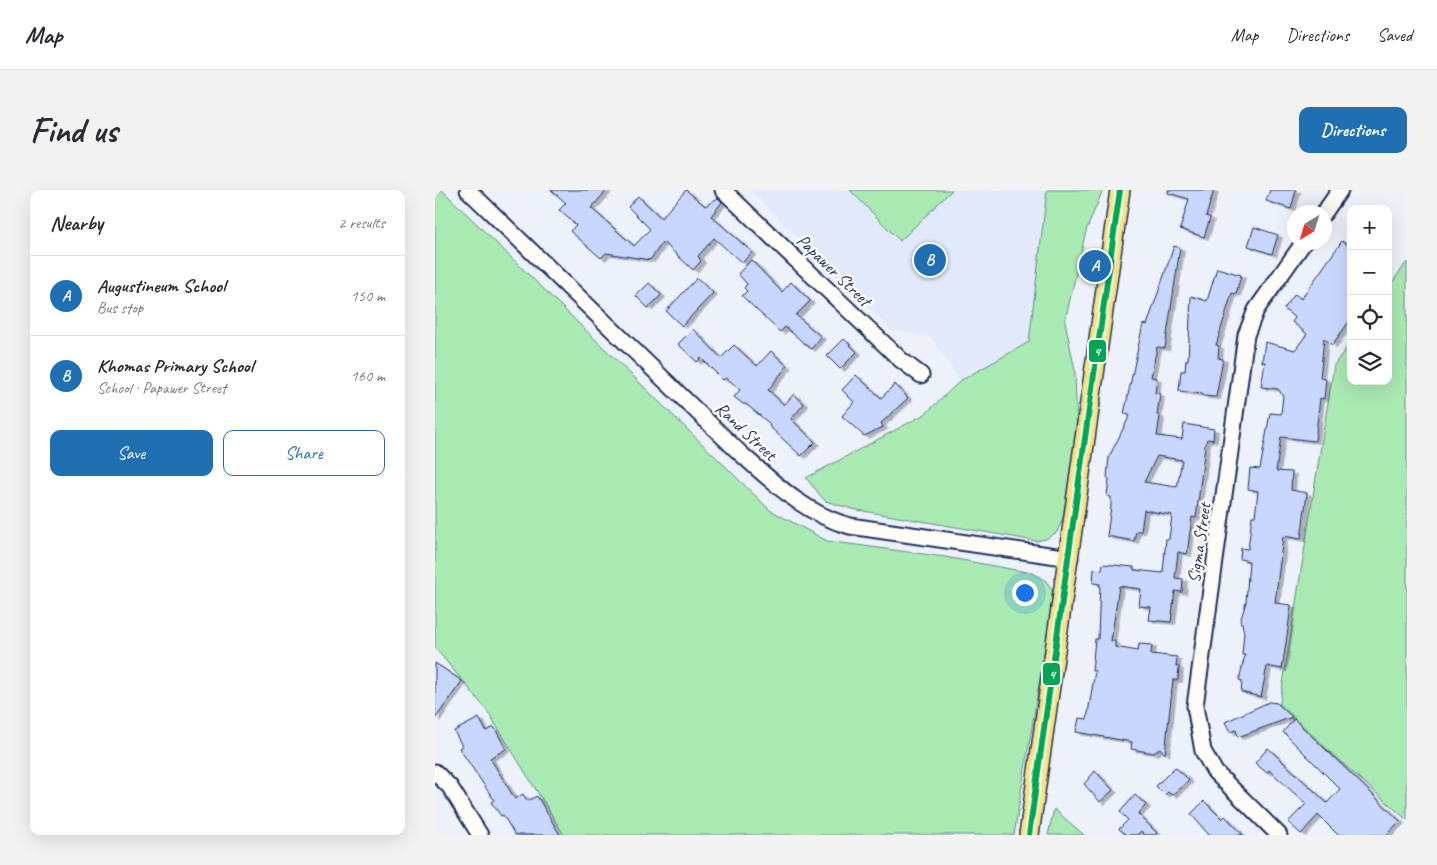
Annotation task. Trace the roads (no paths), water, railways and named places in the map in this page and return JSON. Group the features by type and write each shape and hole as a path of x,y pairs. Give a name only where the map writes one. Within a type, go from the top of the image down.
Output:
{"main road":[{"path":"1029,835 1070,558 1120,190"}],"street":[{"name":"Rand Street","path":"468,190 740,453 782,491 804,507 828,520 850,526 1070,558"},
{"name":"Papawer Street","path":"723,190 901,360 921,375"},
{"path":"1330,205 1340,190"},
{"name":"Sigma Street","path":"1279,835 1215,772 1203,751 1195,706 1246,335 1256,310 1297,250"},
{"path":"435,772 449,788 479,835"}],"place":[{"name":"Khomas Primary School","path":"930,260"},
{"name":"Augustineum School","path":"1095,266"}]}
